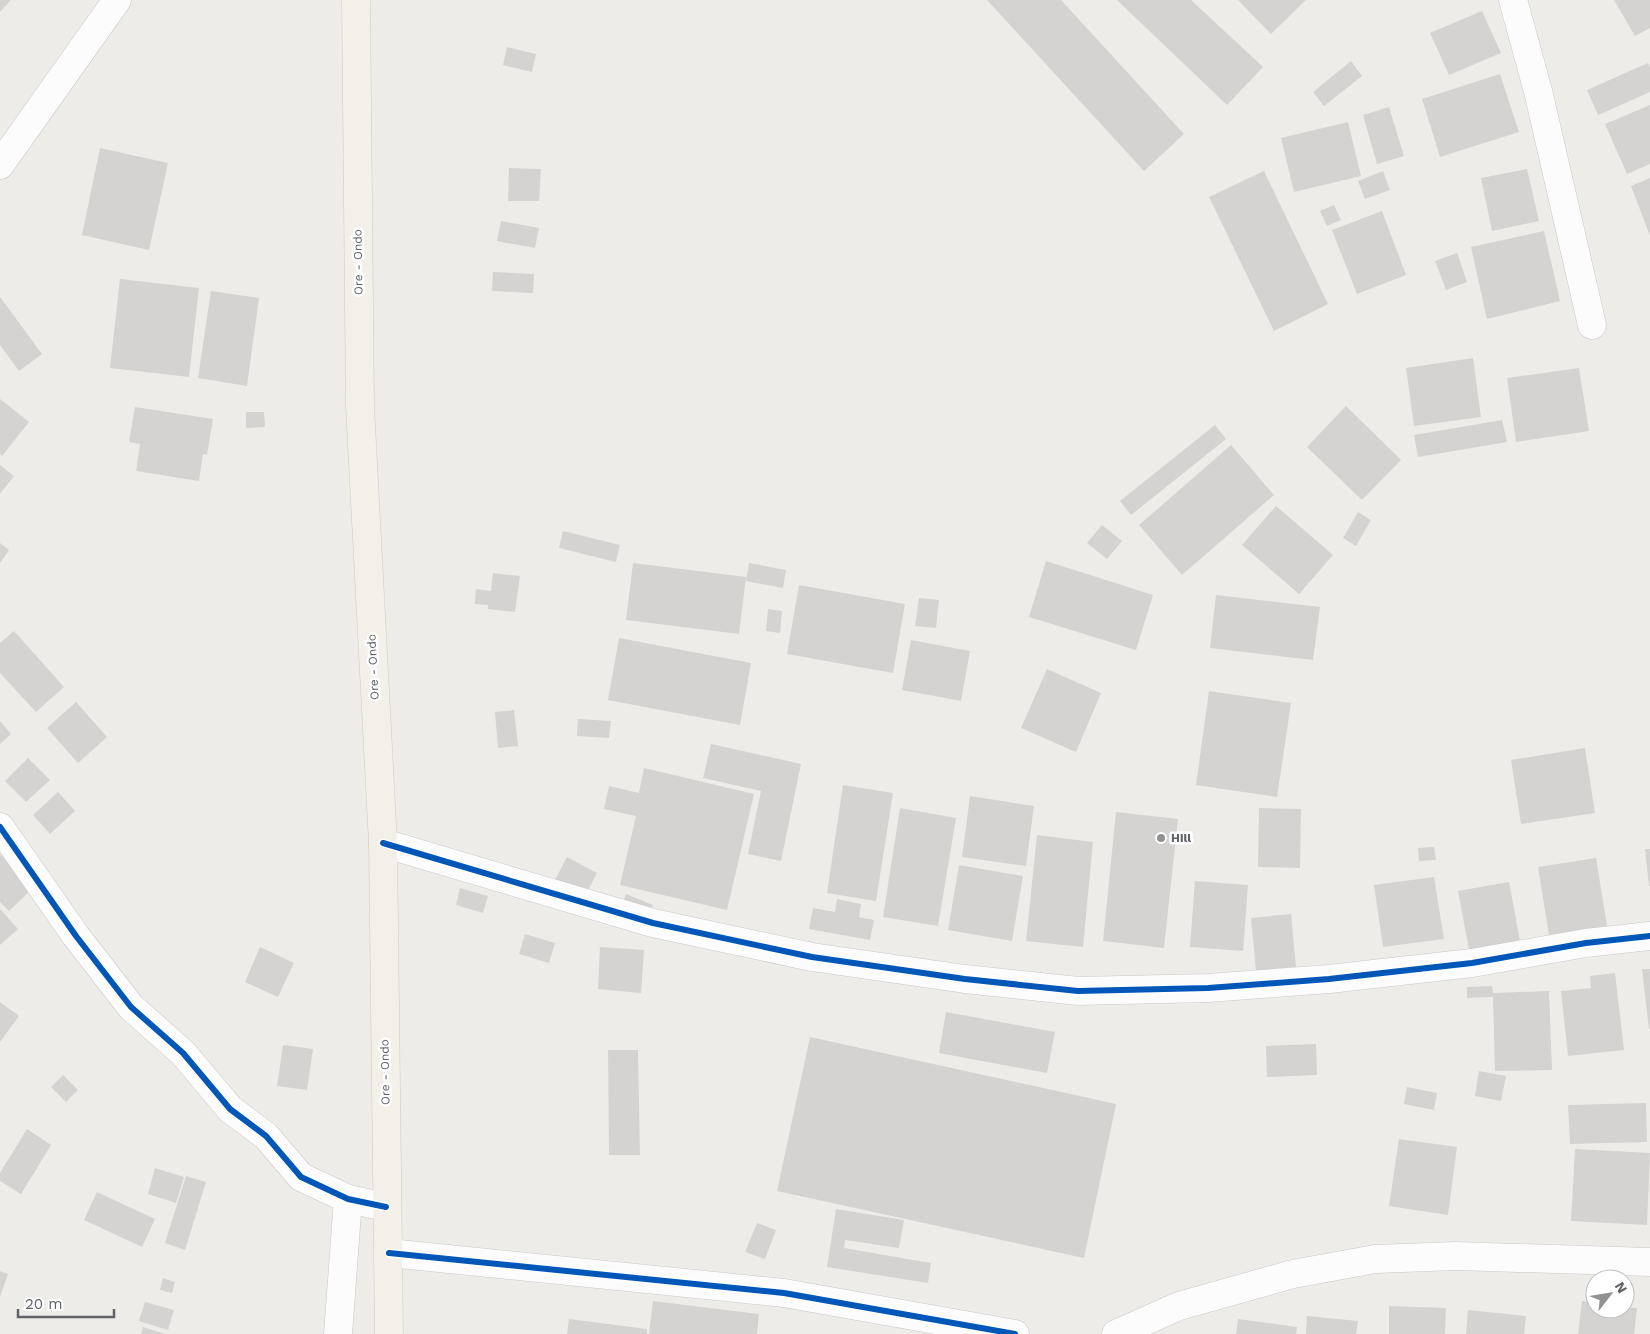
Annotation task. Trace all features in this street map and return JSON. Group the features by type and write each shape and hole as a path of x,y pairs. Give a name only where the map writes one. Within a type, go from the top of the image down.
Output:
{"main road":[{"name":"Ore - Ondo","path":"356,0 360,406 382,843 389,1334"}],"street":[{"path":"0,165 117,0"},
{"path":"1513,0 1538,91 1592,325"},
{"path":"0,827 76,936 131,1007 183,1053 230,1109 266,1136 301,1177 348,1199 386,1207"},
{"path":"382,843 653,923 812,957 965,979 1078,991 1208,988 1329,979 1472,963 1586,942 1650,936"},
{"path":"338,1334 348,1199"},
{"path":"388,1253 784,1293 1015,1334"},
{"path":"1116,1334 1179,1306 1293,1274 1375,1259 1456,1256 1650,1262"}],"building":[{"path":"0,0 11,0 0,12"},
{"path":"987,0 1061,0 1184,134 1144,171"},
{"path":"1117,0 1191,0 1263,67 1227,105"},
{"path":"1238,0 1306,0 1271,34"},
{"path":"1614,0 1650,0 1650,28 1635,36"},
{"path":"1482,11 1501,53 1449,75 1430,33"},
{"path":"507,47 536,54 532,72 503,65"},
{"path":"1351,61 1362,76 1324,106 1313,92"},
{"path":"1648,63 1650,68 1650,92 1598,115 1587,90"},
{"path":"1500,74 1519,132 1440,157 1422,99"},
{"path":"1650,105 1650,164 1627,174 1605,124"},
{"path":"1389,107 1404,156 1377,164 1363,115"},
{"path":"1348,122 1361,176 1294,192 1281,138"},
{"path":"100,148 168,163 149,250 82,235"},
{"path":"509,168 541,169 539,201 508,201"},
{"path":"1527,169 1539,221 1492,231 1481,178"},
{"path":"1264,171 1328,304 1274,331 1209,197"},
{"path":"1383,171 1390,190 1365,199 1358,181"},
{"path":"1650,178 1650,236 1631,186"},
{"path":"1334,205 1341,220 1327,226 1320,211"},
{"path":"1382,211 1406,275 1357,294 1332,230"},
{"path":"501,221 539,228 535,248 497,241"},
{"path":"1544,231 1560,301 1487,319 1471,247"},
{"path":"1457,253 1467,282 1446,290 1435,261"},
{"path":"493,272 534,274 533,293 492,291"},
{"path":"120,279 199,288 189,377 110,368"},
{"path":"211,291 259,298 247,386 198,378"},
{"path":"0,297 42,354 19,371 0,345"},
{"path":"1473,358 1481,417 1414,426 1406,368"},
{"path":"1579,368 1589,431 1516,442 1507,378"},
{"path":"0,399 29,422 2,456 0,454"},
{"path":"1346,406 1401,460 1362,500 1307,447"},
{"path":"135,407 213,419 207,455 203,454 199,481 136,471 140,444 129,442"},
{"path":"246,412 264,412 265,427 246,428"},
{"path":"1502,420 1507,442 1418,457 1414,435"},
{"path":"1215,425 1226,439 1131,515 1120,501"},
{"path":"1231,445 1274,495 1182,575 1139,525"},
{"path":"0,465 14,476 0,494"},
{"path":"1276,506 1333,555 1299,594 1242,545"},
{"path":"1358,512 1371,520 1356,546 1343,538"},
{"path":"1102,525 1122,541 1107,559 1087,543"},
{"path":"563,531 620,545 616,562 559,548"},
{"path":"0,543 9,550 0,563"},
{"path":"1046,561 1153,595 1136,650 1029,617"},
{"path":"633,563 746,577 739,634 626,620"},
{"path":"749,563 786,570 783,588 746,581"},
{"path":"493,573 520,576 515,612 488,609 488,605 475,604 476,589 491,591"},
{"path":"799,585 905,604 893,673 787,654"},
{"path":"1216,595 1320,607 1313,660 1210,648"},
{"path":"919,598 939,600 936,628 915,626"},
{"path":"768,609 782,611 780,633 766,631"},
{"path":"14,631 64,687 36,712 0,673 0,643"},
{"path":"619,638 751,663 740,725 608,700"},
{"path":"911,640 970,651 961,701 902,690"},
{"path":"1047,669 1101,693 1076,752 1021,728"},
{"path":"1209,691 1291,703 1277,797 1196,785"},
{"path":"76,702 107,737 78,763 47,728"},
{"path":"514,710 518,746 498,748 495,712"},
{"path":"578,719 611,721 609,738 577,736"},
{"path":"0,721 11,734 0,744"},
{"path":"711,744 801,764 781,861 748,854 761,791 703,778"},
{"path":"1585,748 1595,813 1521,824 1511,760"},
{"path":"28,758 50,780 26,802 5,781"},
{"path":"644,768 754,794 727,910 620,885 636,816 604,809 609,786 639,793"},
{"path":"843,785 893,793 876,901 827,893"},
{"path":"58,792 75,811 50,834 33,815"},
{"path":"970,796 1034,806 1026,866 962,857"},
{"path":"900,808 956,818 938,926 883,917"},
{"path":"1259,808 1301,809 1300,868 1258,867"},
{"path":"1116,812 1178,819 1164,948 1103,941"},
{"path":"1037,835 1093,842 1083,947 1026,941"},
{"path":"1434,847 1436,860 1419,861 1418,848"},
{"path":"1645,849 1650,849 1650,886 1649,886"},
{"path":"0,854 33,888 9,911 0,902"},
{"path":"567,857 597,873 585,896 555,880"},
{"path":"1596,858 1607,926 1549,935 1538,867"},
{"path":"959,865 1023,876 1012,941 948,930"},
{"path":"1434,877 1444,939 1383,947 1374,885"},
{"path":"1195,881 1248,885 1243,951 1190,947"},
{"path":"1509,882 1520,941 1469,950 1458,891"},
{"path":"460,888 488,896 483,913 456,905"},
{"path":"626,894 653,905 650,913 623,902"},
{"path":"837,899 861,904 859,917 874,920 870,940 809,929 813,908 835,912"},
{"path":"0,909 18,929 0,945"},
{"path":"1291,914 1296,967 1256,971 1251,918"},
{"path":"525,934 555,943 549,963 519,954"},
{"path":"260,947 294,963 278,997 245,982"},
{"path":"600,947 644,950 641,993 598,989"},
{"path":"1642,969 1650,969 1650,1029 1649,1029"},
{"path":"1615,973 1624,1050 1568,1056 1561,991 1591,988 1590,976"},
{"path":"1492,986 1493,993 1549,991 1552,1070 1495,1071 1493,997 1467,998 1467,987"},
{"path":"0,1002 19,1016 0,1042"},
{"path":"946,1012 1055,1032 1047,1073 939,1053"},
{"path":"810,1037 1116,1104 1084,1258 777,1191"},
{"path":"1316,1044 1317,1075 1267,1077 1266,1046"},
{"path":"283,1045 313,1049 307,1090 277,1086"},
{"path":"608,1050 638,1050 640,1155 609,1155"},
{"path":"1479,1071 1506,1076 1501,1101 1475,1096"},
{"path":"63,1075 78,1090 66,1102 51,1087"},
{"path":"1407,1087 1437,1093 1434,1110 1404,1104"},
{"path":"1646,1103 1647,1142 1570,1144 1568,1105"},
{"path":"27,1129 51,1145 21,1194 0,1181 0,1173"},
{"path":"1399,1139 1457,1147 1448,1215 1389,1206"},
{"path":"1575,1149 1650,1153 1647,1225 1571,1221"},
{"path":"155,1168 184,1177 176,1203 148,1194"},
{"path":"186,1176 206,1182 185,1250 165,1243"},
{"path":"97,1192 155,1219 142,1247 84,1220"},
{"path":"836,1209 904,1220 899,1248 845,1240 844,1248 931,1263 928,1283 827,1267"},
{"path":"757,1223 776,1230 765,1259 745,1252"},
{"path":"0,1271 8,1274 0,1297"},
{"path":"163,1278 175,1282 172,1293 160,1290"},
{"path":"653,1301 759,1314 757,1334 649,1334"},
{"path":"1582,1301 1585,1301 1585,1319 1635,1319 1635,1308 1637,1308 1634,1334 1578,1334"},
{"path":"145,1302 174,1310 168,1330 139,1321"},
{"path":"1389,1306 1446,1308 1445,1334 1389,1334"},
{"path":"1468,1310 1526,1316 1524,1334 1466,1334"},
{"path":"1307,1316 1358,1321 1356,1334 1306,1334"},
{"path":"569,1319 647,1329 647,1334 567,1334"},
{"path":"1238,1319 1297,1327 1296,1334 1236,1334"},
{"path":"143,1327 165,1334 141,1334"}],"cycle path":[{"path":"0,827 76,936 131,1007 183,1053 230,1109 266,1136 301,1177 348,1199 386,1207"},
{"path":"383,843 653,923 812,957 965,979 1078,991 1208,988 1329,979 1472,963 1586,943 1650,936"},
{"path":"389,1253 784,1293 1015,1334"}],"place":[{"name":"Hill","path":"1161,838"}]}
